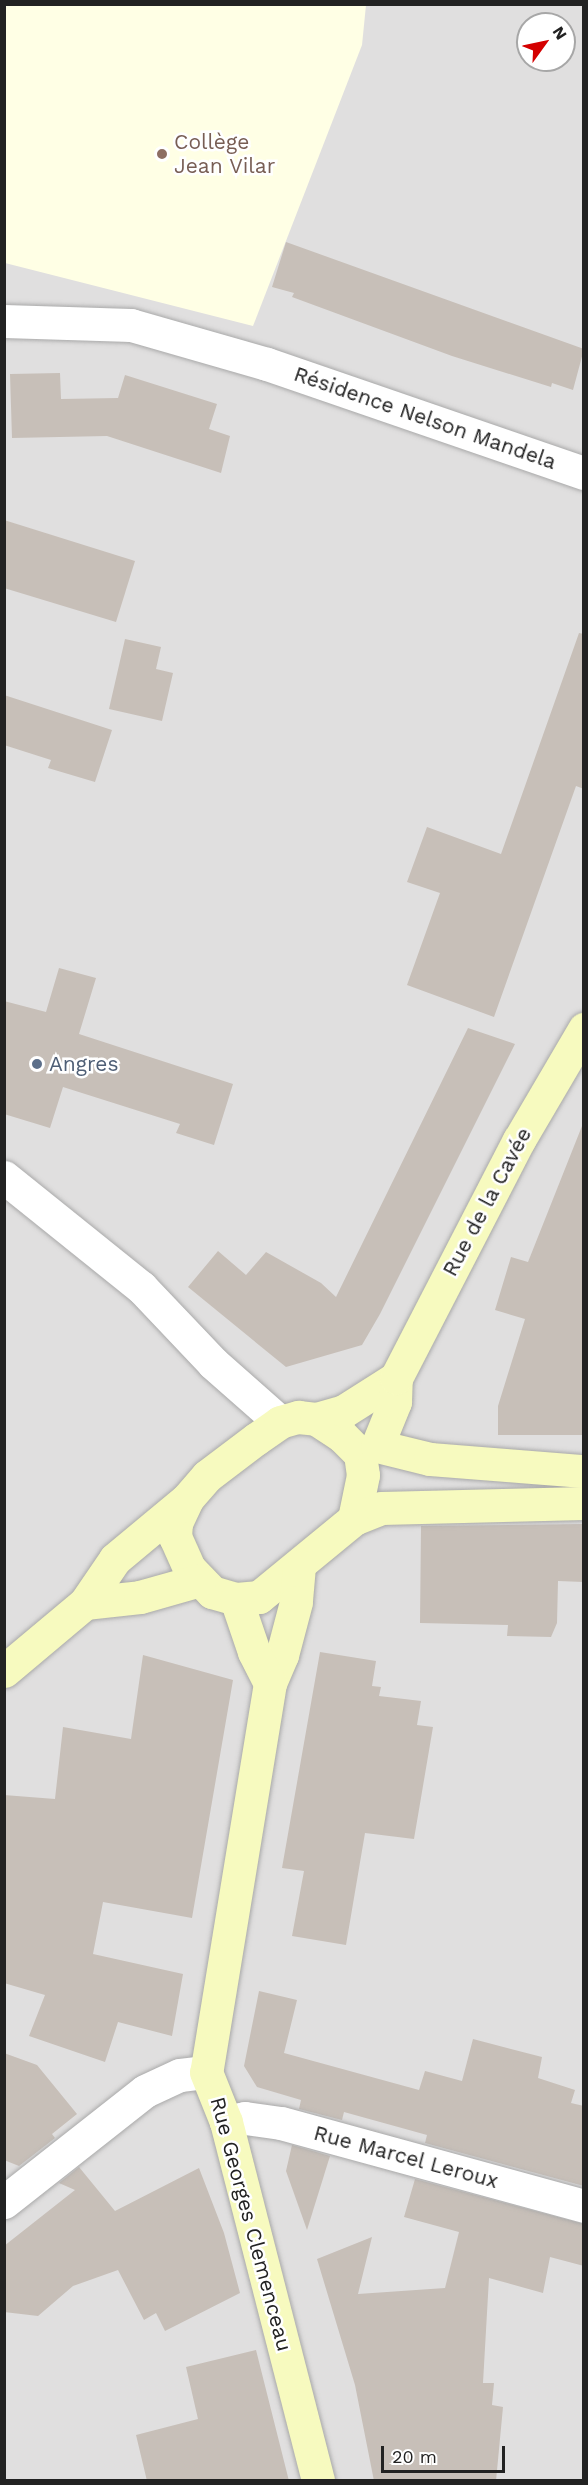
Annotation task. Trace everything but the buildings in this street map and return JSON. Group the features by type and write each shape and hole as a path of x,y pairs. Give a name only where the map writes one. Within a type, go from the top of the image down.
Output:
{"main road":[{"name":"Rue de la Cavée","path":"369,1450 395,1402 396,1378 519,1140 584,1029"},
{"path":"4,1671 85,1603 115,1559 187,1499 207,1476 280,1422 298,1417 315,1419 344,1411 396,1378"},
{"path":"315,1419 369,1450 430,1459 584,1471"},
{"path":"354,1519 369,1450"},
{"path":"187,1499 176,1523 175,1537 189,1568 212,1592 236,1599 259,1597 354,1519 381,1508 485,1503 584,1503"},
{"name":"Rue Georges Clemenceau","path":"299,1566 285,1645 270,1683 207,2072 226,2122 318,2481"},
{"path":"85,1603 140,1597 200,1580"},
{"path":"236,1599 254,1652 270,1683"}],"street":[{"name":"Résidence Nelson Mandela","path":"4,321 131,325 267,364 584,473"},
{"path":"4,1177 141,1287 213,1363 280,1422"},
{"path":"4,2202 146,2091 180,2075 207,2072"},
{"name":"Rue Marcel Leroux","path":"226,2122 245,2118 281,2123 584,2206"}],"shaded area":[{"name":"Collège Jean Vilar","path":"4,5 366,5 362,45 253,326 5,263"},
{"path":"5,5 583,5 583,2480 5,2480"}],"place":[{"name":"Collège Jean Vilar","path":"162,154"},
{"name":"Angres","path":"37,1064"}]}
